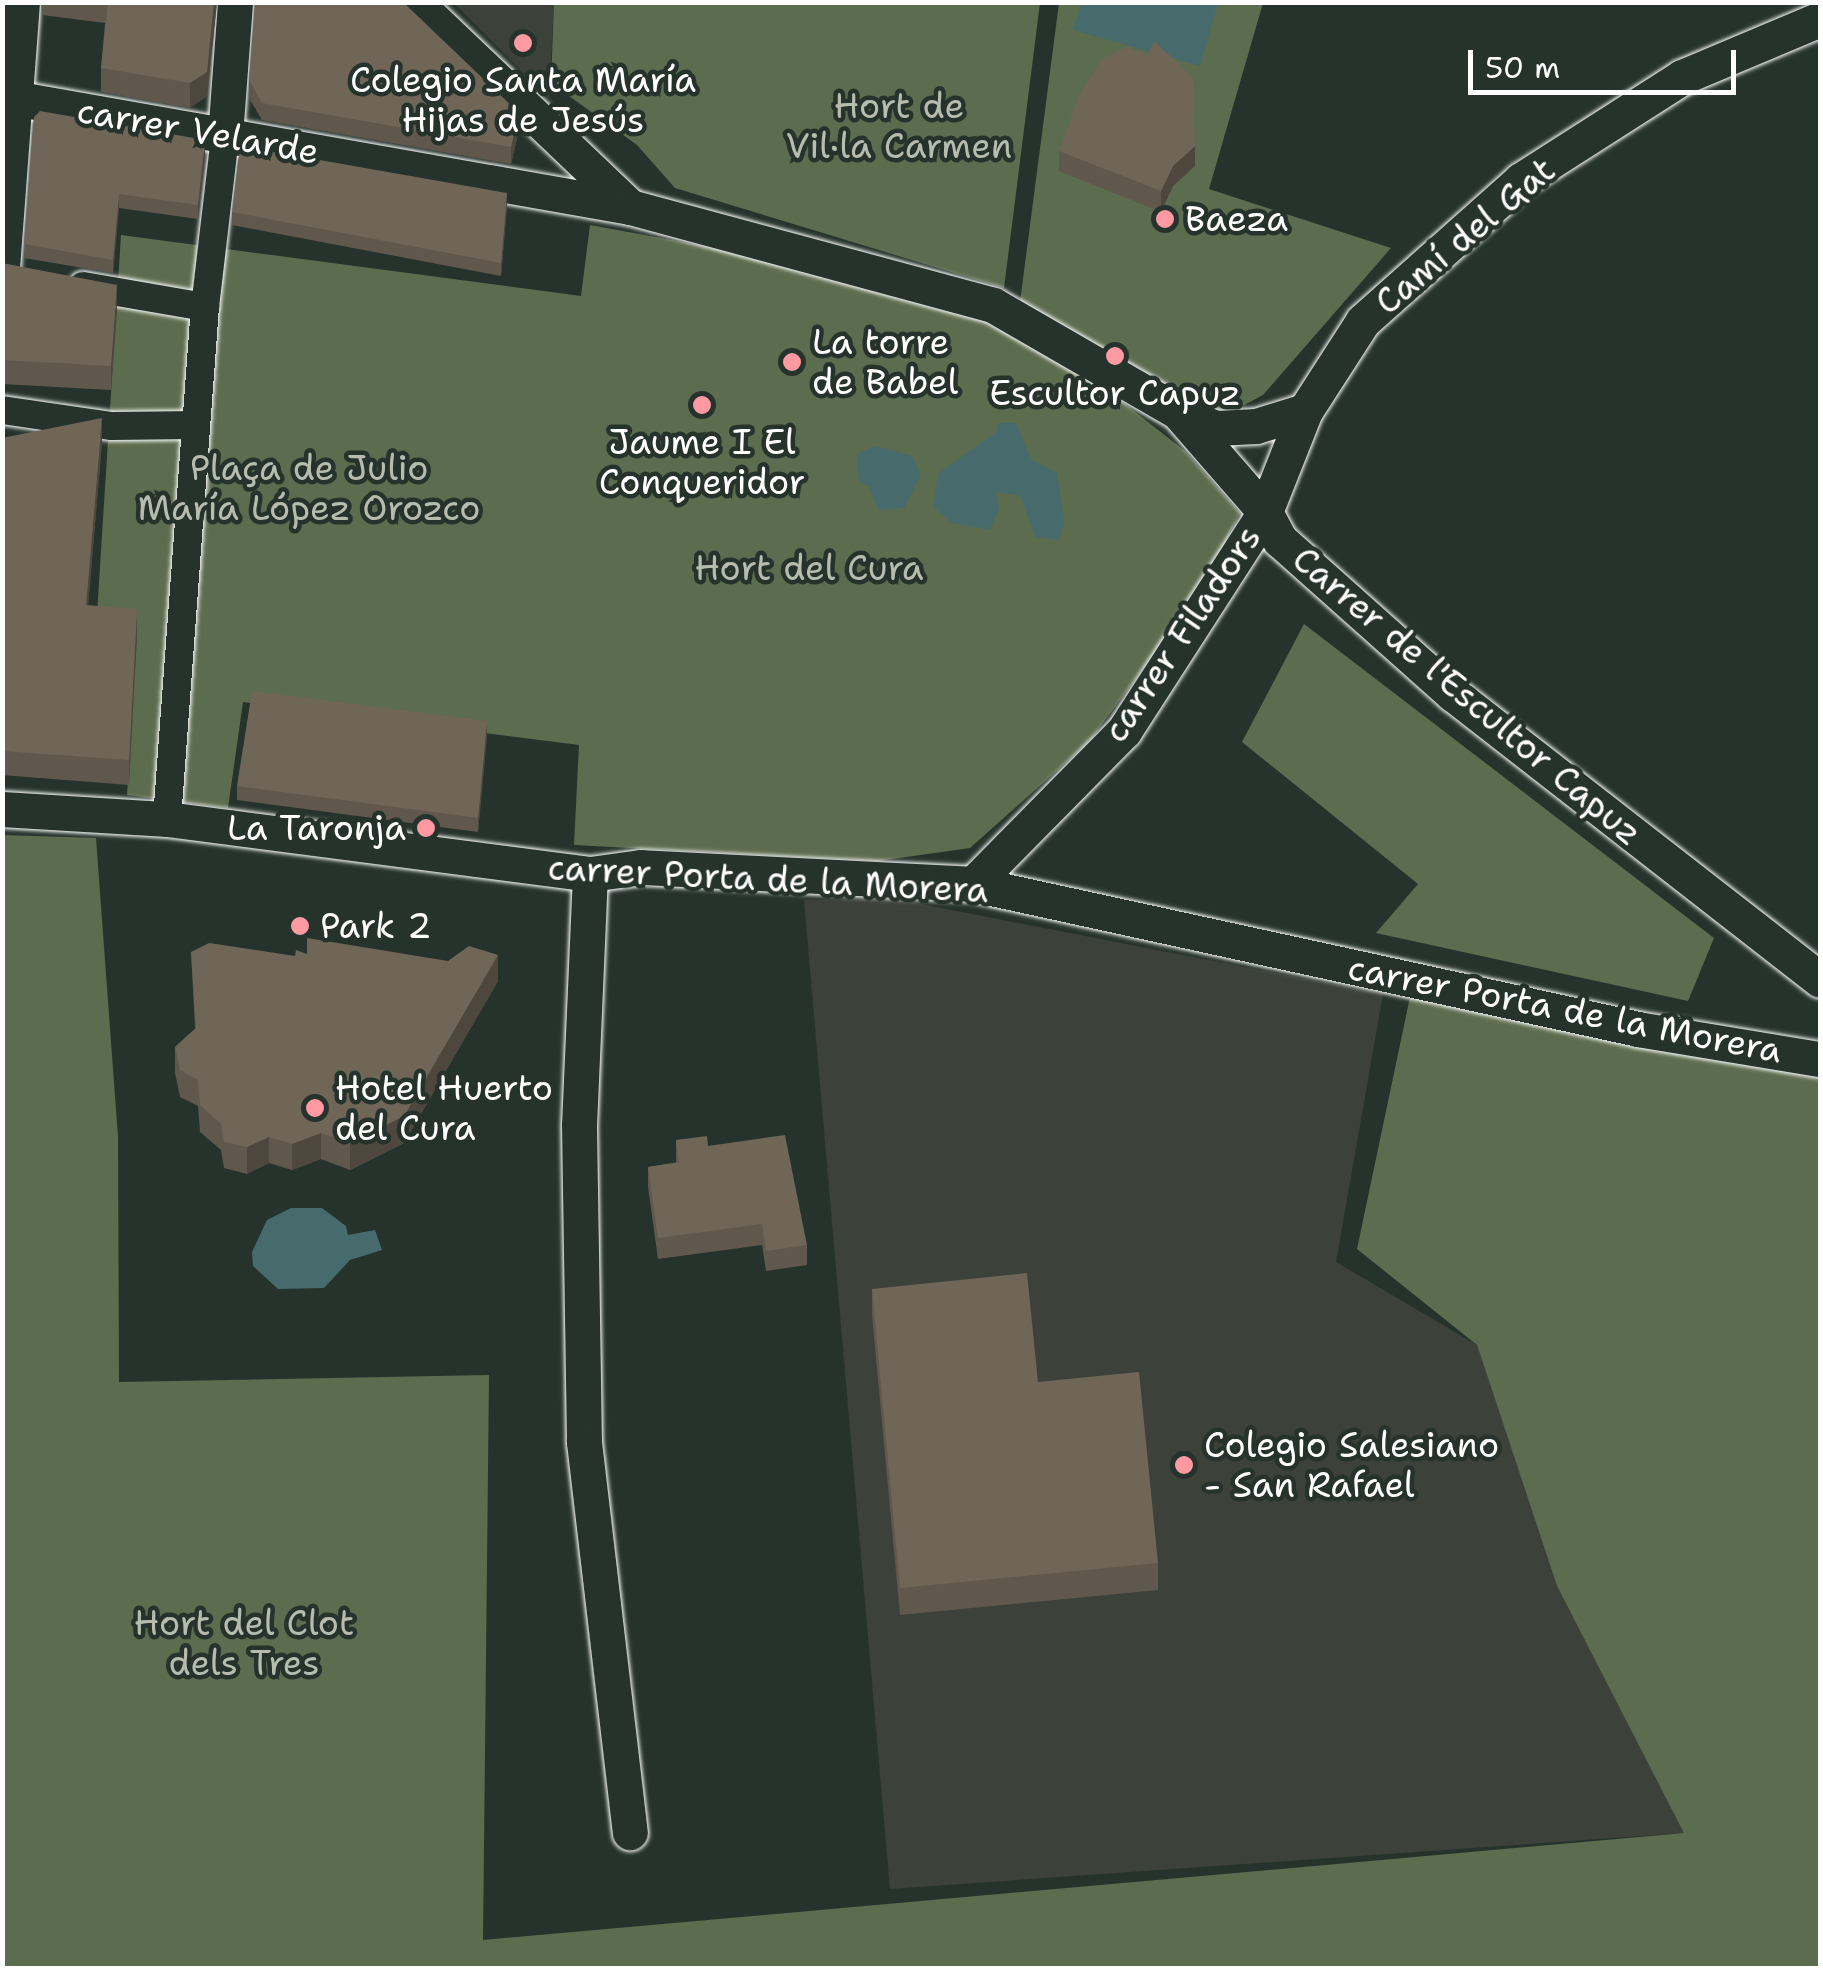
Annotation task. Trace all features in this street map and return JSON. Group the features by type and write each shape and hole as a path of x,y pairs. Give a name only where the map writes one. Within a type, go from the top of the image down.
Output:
{"street":[{"path":"22,2 9,98 2,270 205,307"},
{"path":"167,819 205,307 225,136 235,2"},
{"name":"Carrer de l'Escultor Capuz","path":"415,2 630,207 993,305 1178,412 1265,512 1280,540 1453,694 1820,980"},
{"name":"Camí del Gat","path":"1265,512 1305,411 1363,321 1521,180 1682,77 1820,19"},
{"name":"carrer Velarde","path":"9,98 630,207"},
{"path":"2,410 112,426 196,425"},
{"path":"1178,412 1216,428 1256,426 1305,411"},
{"path":"21,442 112,426"},
{"name":"carrer Filadors","path":"973,884 1124,730 1265,512"},
{"name":"carrer Porta de la Morera","path":"2,809 167,819 590,874 641,867 973,884 1638,1029 1820,1059"},
{"path":"590,874 579,1125 584,1442 630,1832"}],"shaded area":[{"name":"Colegio Santa María Hijas de Jesús","path":"454,3 554,3 549,98"},
{"name":"Colegio Salesiano - San Rafael","path":"895,899 1383,994 1336,1262 1477,1345 1557,1586 1685,1833 890,1889 804,900"}],"green space":[{"name":"Hort de Vil·la Carmen","path":"554,3 1040,3 1004,288 675,188 637,145 551,83"},
{"name":"Baeza","path":"1059,3 1263,3 1209,189 1391,248 1263,395 1222,417 1020,302"},
{"name":"Hort del Cura","path":"590,225 797,263 988,321 1088,375 1185,451 1240,513 1199,594 1088,743 970,848 878,861 574,845 579,745 243,702 228,808 127,795 137,634 96,630 121,235 581,296"},
{"path":"1304,624 1714,938 1688,1001 1376,933 1418,884 1242,742"},
{"name":"Hort del Clot dels Tres","path":"3,835 96,838 118,1137 119,1382 489,1375 483,1940 1684,1833 1557,1586 1477,1345 1357,1249 1410,997 1820,1057 1820,1968 3,1968"}],"water":[{"path":"1081,3 1218,3 1200,66 1073,30"},
{"path":"998,423 1016,423 1031,459 1057,473 1064,522 1059,540 1035,537 1020,495 996,492 999,510 989,530 952,523 933,506 939,473 996,432"},
{"path":"875,446 912,456 921,475 904,508 878,510 869,486 859,482 857,454"},
{"path":"291,1208 322,1208 346,1226 348,1235 375,1230 382,1250 350,1260 324,1288 278,1289 253,1266 252,1252 267,1220"}],"building":[{"path":"108,2 214,2 207,72 190,83 101,68"},
{"path":"255,2 403,2 519,113 511,147 262,103 249,80"},
{"path":"1154,41 1193,77 1195,146 1173,166 1161,191 1059,151 1078,97 1102,59 1127,47 1148,55"},
{"path":"40,111 205,140 198,205 119,194 113,260 24,244 34,117"},
{"path":"240,146 507,193 501,263 232,212"},
{"path":"2,263 117,285 111,366 2,360"},
{"path":"102,418 86,605 137,609 129,760 2,751 2,438"},
{"path":"252,691 487,721 478,818 237,786"},
{"path":"307,938 448,961 469,946 498,955 404,1116 350,1143 321,1133 292,1144 269,1137 247,1147 224,1142 221,1124 200,1105 198,1080 180,1070 175,1047 196,1028 191,952 209,943 295,956 296,950 307,954"},
{"path":"785,1135 807,1245 766,1251 762,1224 658,1238 648,1167 679,1162 676,1140 707,1136 708,1146"},
{"path":"1027,1273 1038,1382 1139,1372 1158,1563 900,1588 872,1289"}],"place":[{"name":"Colegio Santa María Hijas de Jesús","path":"523,43"},
{"name":"Baeza","path":"1165,219"},
{"name":"Escultor Capuz","path":"1115,356"},
{"name":"La torre de Babel","path":"792,362"},
{"name":"Jaume I El Conqueridor","path":"702,405"},
{"name":"La Taronja","path":"426,828"},
{"name":"Park 2","path":"300,926"},
{"name":"Hotel Huerto del Cura","path":"315,1108"},
{"name":"Colegio Salesiano - San Rafael","path":"1184,1465"}],"park label":[{"name":"Plaça de Julio María López Orozco","path":"309,488"}]}
